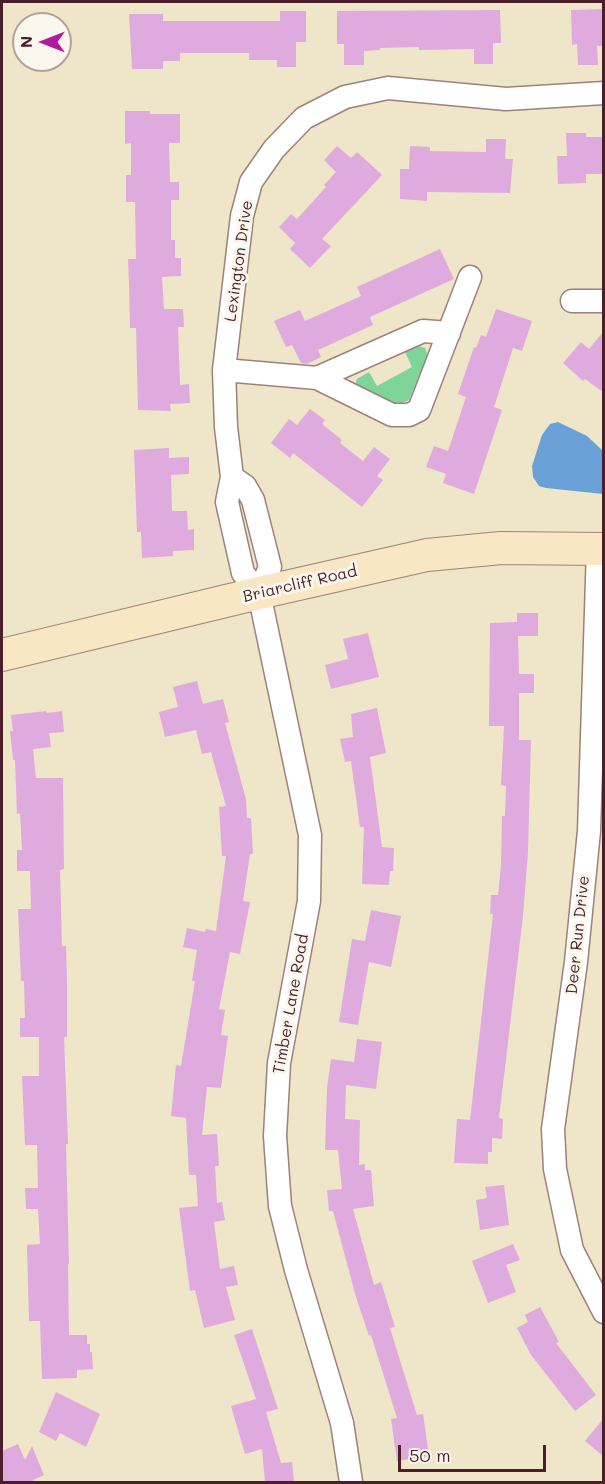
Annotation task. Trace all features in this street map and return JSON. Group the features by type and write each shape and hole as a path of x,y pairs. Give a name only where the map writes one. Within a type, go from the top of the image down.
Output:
{"street":[{"name":"Lexington Drive","path":"259,593 242,570 227,502 232,477 226,427 224,370 242,216 251,182 274,148 304,118 345,97 388,88 507,99 603,93"},
{"path":"224,370 317,378 392,415 409,415 419,410 470,277"},
{"path":"572,301 603,301"},
{"path":"317,378 423,331 449,333"},
{"name":"Briarcliff Road","path":"2,655 427,555 501,548 601,549"},
{"name":"Deer Run Drive","path":"601,549 589,831 576,962 554,1129 555,1169 572,1250 603,1312"},
{"name":"Timber Lane Road","path":"259,593 310,835 309,901 279,1063 275,1136 280,1206 296,1270 342,1424 351,1482"}],"green space":[{"path":"418,346 425,348 428,355 409,400 393,407 355,385 357,379 369,372 377,386 412,367 405,352"}],"water":[{"path":"558,422 587,436 603,451 603,494 546,488 539,486 533,477 532,466 542,435 550,424"}],"building":[{"path":"603,9 603,46 597,46 598,65 578,65 577,44 572,45 571,10"},
{"path":"500,10 501,43 493,43 493,64 474,64 474,49 419,50 419,47 380,48 380,50 364,51 364,65 344,65 344,44 337,44 337,11"},
{"path":"280,11 306,11 306,42 296,42 296,67 277,67 277,60 249,60 249,53 180,53 180,61 163,61 163,69 132,69 129,14 163,14 163,21 280,21"},
{"path":"125,111 180,114 180,143 169,143 170,182 179,182 179,200 171,200 171,240 175,240 175,258 181,258 181,276 162,277 164,309 183,309 184,327 178,327 180,385 189,384 190,403 170,404 171,411 138,410 136,328 130,328 128,259 136,259 135,202 126,202 126,175 131,175 131,143 125,144"},
{"path":"566,133 586,133 586,137 603,137 603,174 586,174 586,183 558,184 557,156 567,156"},
{"path":"486,139 506,139 505,159 513,159 510,193 427,192 427,201 400,199 400,169 409,169 410,146 430,147 430,151 486,152"},
{"path":"337,146 351,158 357,152 382,175 322,239 331,246 310,268 290,249 295,243 279,227 291,214 297,219 326,187 324,185 336,172 324,160"},
{"path":"440,249 454,279 370,317 373,325 318,350 321,357 307,364 301,363 292,345 286,347 274,321 300,310 305,321 361,296 357,287"},
{"path":"496,309 532,321 522,351 513,348 494,407 502,410 474,494 443,483 446,474 426,467 434,446 448,451 466,397 458,394 474,347 476,348 481,335 486,337"},
{"path":"603,332 603,392 585,379 583,381 563,363 581,342 589,349"},
{"path":"310,409 325,420 322,424 342,440 340,443 363,461 374,447 390,459 377,476 383,480 362,507 293,453 290,458 271,443 289,419 297,425"},
{"path":"169,448 169,458 189,457 189,474 171,475 172,511 187,511 188,530 194,529 194,550 173,551 173,556 142,558 141,532 137,532 134,450"},
{"path":"517,613 538,613 538,636 518,636 519,674 534,674 534,693 519,693 519,740 531,740 528,852 523,916 499,1118 503,1119 502,1139 492,1138 492,1152 488,1152 488,1164 454,1163 457,1119 470,1120 493,914 490,914 491,895 498,895 502,816 505,816 506,786 501,785 504,726 489,726 490,623 517,622"},
{"path":"368,633 379,677 331,689 325,665 348,659 343,639"},
{"path":"197,681 203,704 223,699 229,722 225,723 246,799 247,818 251,818 253,854 250,854 243,901 250,902 240,954 230,952 219,1009 225,1010 221,1035 228,1036 221,1088 207,1087 202,1135 217,1134 219,1166 215,1166 217,1203 222,1202 225,1220 214,1222 220,1269 234,1266 238,1285 226,1287 235,1320 204,1328 195,1290 190,1291 179,1208 198,1206 196,1175 189,1175 186,1118 171,1116 176,1065 181,1066 195,981 192,981 197,950 183,947 187,928 205,932 206,929 216,931 226,856 222,856 219,807 226,806 211,752 202,754 196,730 165,737 159,712 178,707 173,687"},
{"path":"377,708 386,753 370,757 382,847 394,848 393,871 390,871 389,885 362,884 364,827 360,827 351,761 345,762 340,739 353,737 351,714"},
{"path":"46,711 47,713 62,711 64,732 49,733 51,747 33,749 36,778 63,778 64,869 60,870 62,946 66,946 67,979 67,1037 64,1037 68,1144 66,1144 69,1335 87,1335 87,1344 90,1344 90,1352 92,1352 93,1369 77,1370 77,1378 42,1379 40,1321 29,1321 27,1245 40,1244 38,1209 26,1209 25,1188 38,1188 37,1145 25,1145 22,1076 39,1076 39,1037 20,1037 20,1018 25,1018 18,909 31,909 30,871 17,871 17,850 22,850 20,813 17,814 15,760 13,760 10,731 13,731 11,715"},
{"path":"371,910 401,916 391,967 369,962 358,1025 339,1022 352,939 365,941"},
{"path":"357,1039 382,1042 376,1089 346,1085 345,1119 360,1120 359,1165 365,1164 365,1170 371,1170 374,1206 353,1209 374,1285 381,1282 395,1327 390,1328 417,1415 423,1414 429,1456 397,1461 391,1419 397,1418 371,1335 369,1336 356,1297 333,1211 329,1211 327,1190 342,1189 338,1150 325,1150 327,1088 331,1059 354,1062"},
{"path":"504,1185 509,1225 480,1230 476,1200 487,1198 485,1187"},
{"path":"513,1244 520,1260 506,1265 516,1292 488,1303 472,1261"},
{"path":"540,1307 559,1342 556,1343 596,1395 575,1411 531,1355 517,1328 528,1322 525,1315"},
{"path":"252,1329 278,1409 266,1412 281,1463 292,1462 294,1482 265,1482 262,1449 245,1454 231,1406 256,1399 234,1335"},
{"path":"56,1392 100,1414 86,1447 60,1433 56,1441 39,1432"},
{"path":"603,1419 603,1456 585,1441"},
{"path":"18,1444 25,1460 32,1446 44,1475 33,1480 34,1482 2,1482 2,1451"}]}
